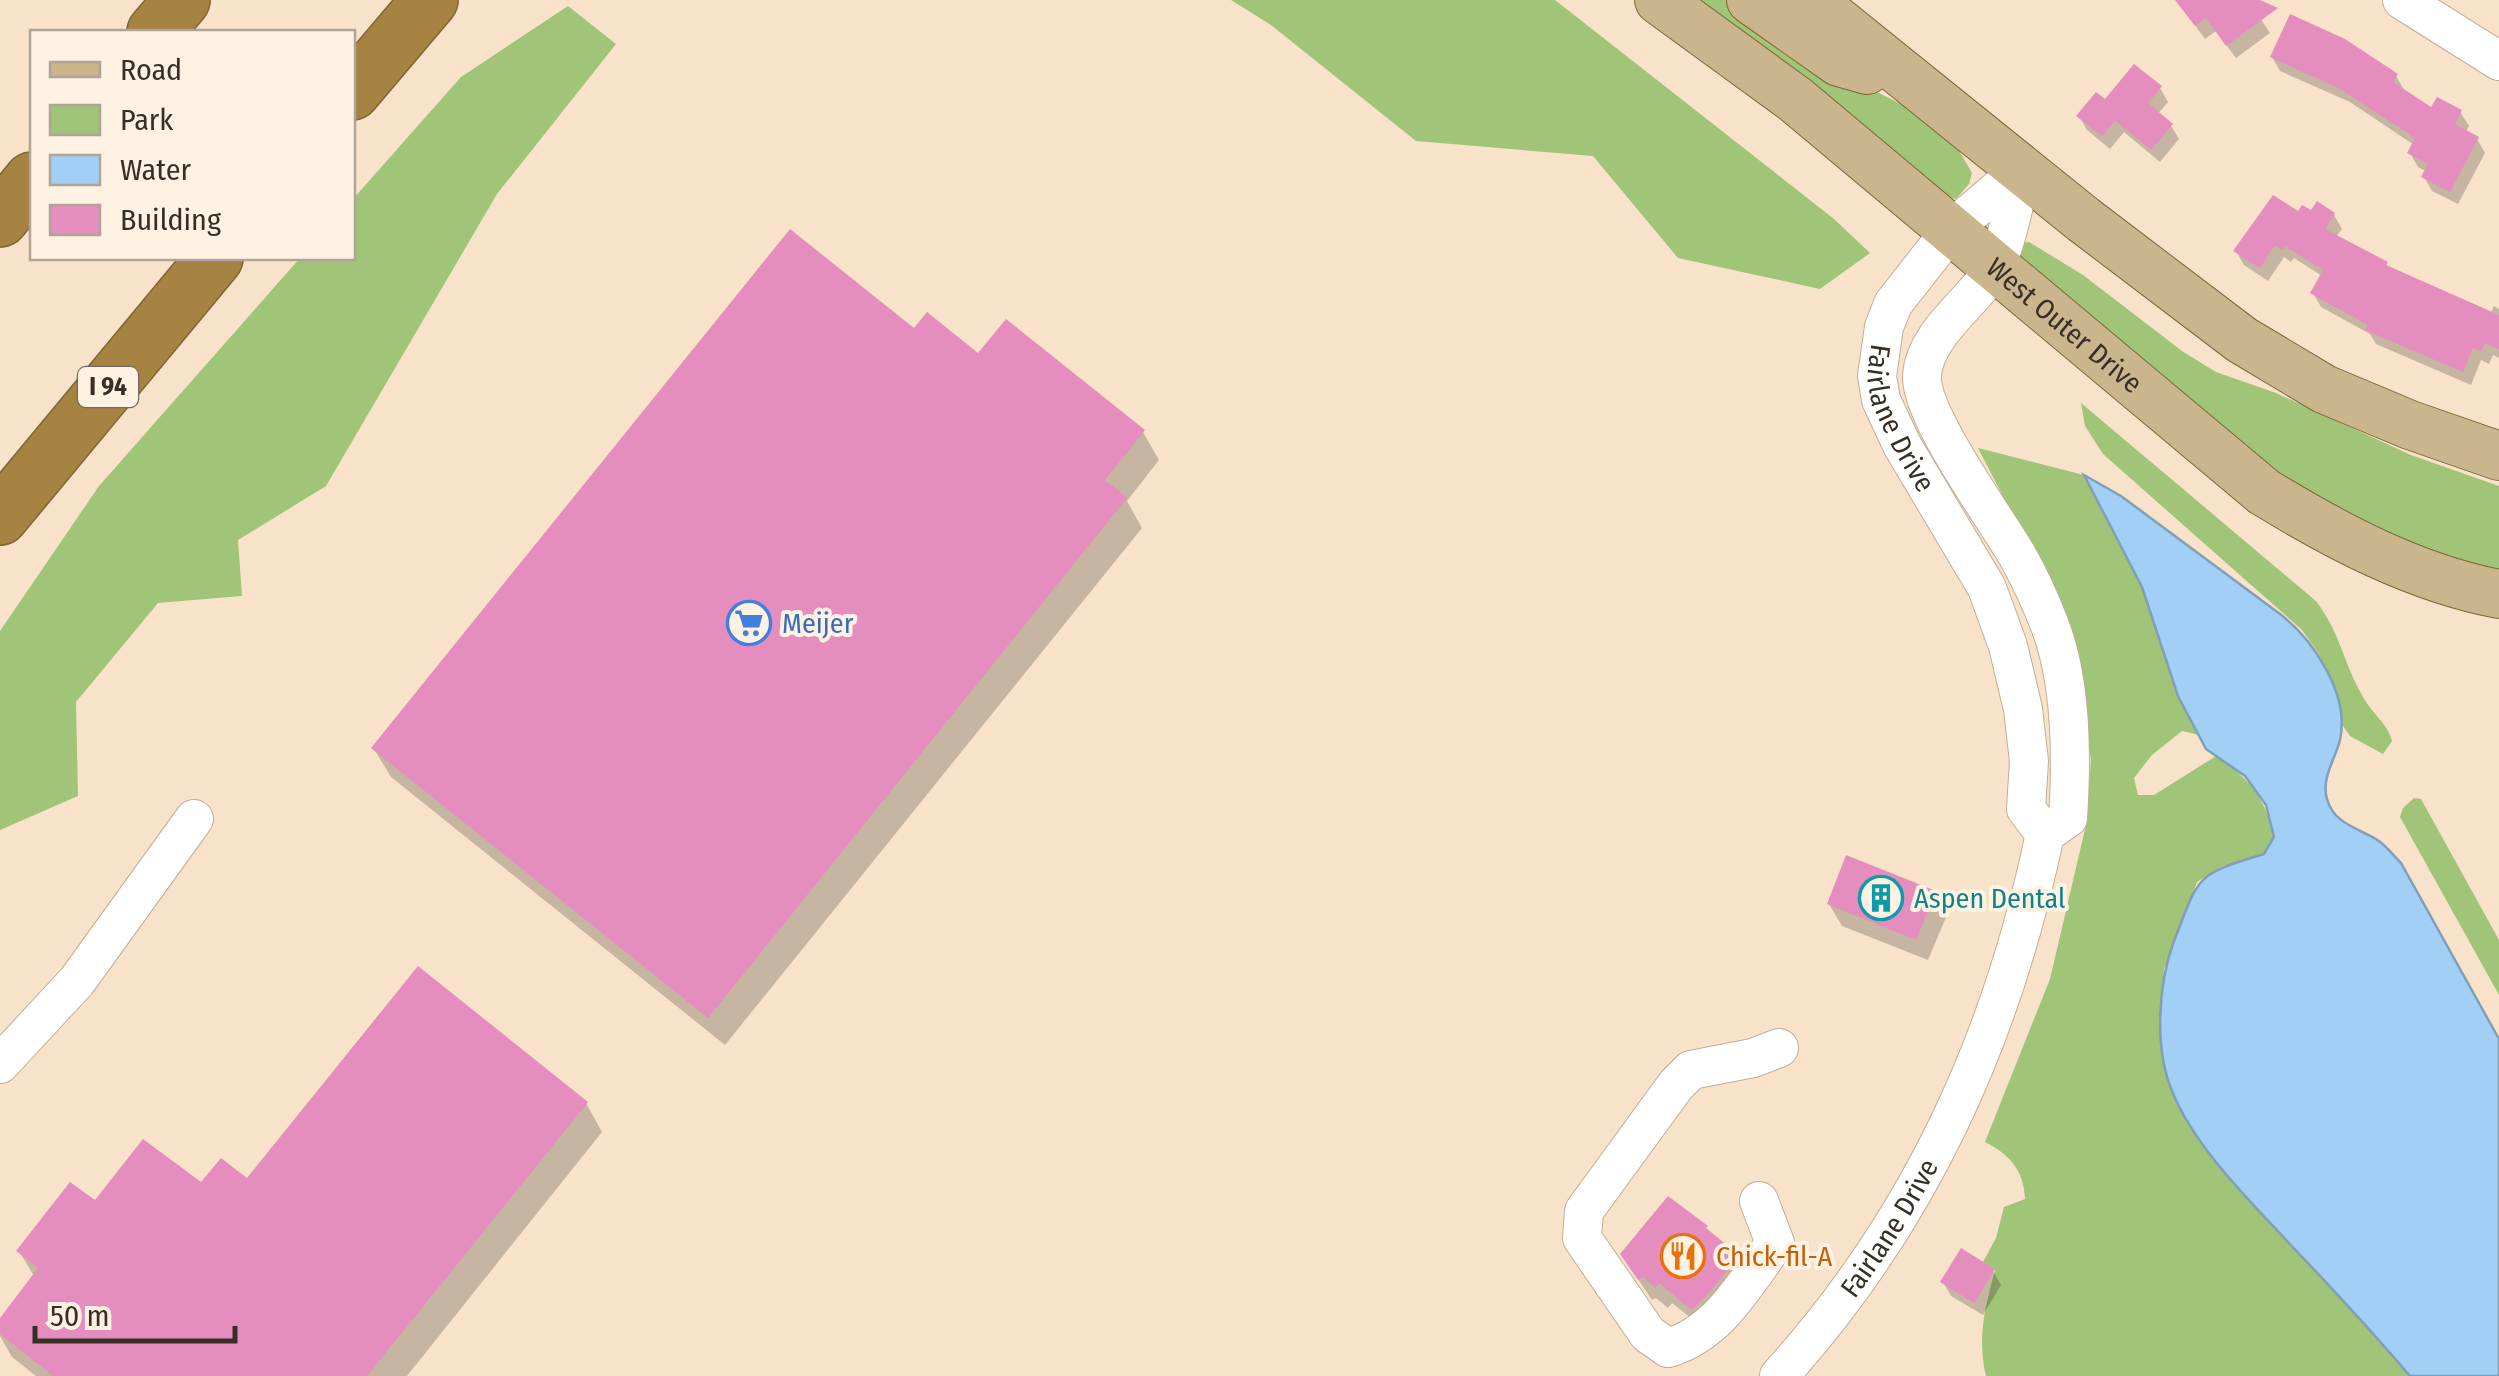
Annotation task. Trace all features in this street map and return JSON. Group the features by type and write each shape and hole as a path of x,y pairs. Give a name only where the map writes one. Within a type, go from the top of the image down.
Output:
{"highway":[{"path":"156,30 182,0"},
{"path":"355,88 430,0"},
{"path":"0,220 30,182"},
{"name":"I 94","path":"0,517 213,260"}],"main road":[{"name":"West Outer Drive","path":"1659,0 1796,100 2264,492 2330,533 2408,566 2499,594"},
{"path":"1751,0 1848,67 1905,75"},
{"path":"1811,0 2084,220 2242,340 2324,389 2499,456"}],"street":[{"path":"2402,0 2499,61"},
{"name":"Fairlane Drive","path":"2022,168 1950,230 1893,304 1879,352 1877,376 1880,400 1992,602 2024,709 2029,761 2026,809 2045,834"},
{"name":"Fairlane Drive","path":"1779,1376 1874,1256 1915,1193 1948,1130 2002,1000 2045,834 2068,818 2068,708 2050,626 2020,560 1930,412 1922,376 1925,359 1934,344 1995,267 2022,168"},
{"path":"0,1064 78,981 194,820"},
{"path":"1759,1202 1775,1243 1720,1319 1687,1343 1668,1348 1648,1334 1582,1238 1584,1211 1691,1070 1753,1058 1779,1048"}],"green space":[{"path":"1231,0 1555,0 1834,219 1870,253 1820,289 1678,258 1593,156 1416,141 1271,25"},
{"path":"1694,0 1735,0 1901,104 1957,147 1972,173 1969,184 1956,199 1943,195"},
{"path":"568,6 616,44 497,194 326,486 238,540 242,596 158,603 76,702 78,796 0,830 0,631 99,486 298,260 355,260 355,197 461,77"},
{"path":"2029,242 2083,275 2182,351 2216,372 2276,393 2411,455 2499,486 2499,574 2382,530 2273,471 2021,260 2016,250 2020,243"},
{"path":"2081,403 2316,601 2362,695 2390,734 2392,741 2383,754 2350,736 2341,723 2319,654 2302,630 2103,454 2085,426"},
{"path":"1978,448 2084,475 2142,587 2178,696 2199,735 2182,731 2152,755 2134,778 2138,795 2154,795 2216,756 2247,782 2266,810 2274,837 2264,854 2221,867 2197,882 2164,969 2160,1016 2369,1328 2410,1376 1986,1376 1982,1336 1995,1270 1983,1262 1996,1238 2004,1207 2025,1199 2014,1164 1985,1142 2050,979 2086,825 2091,760 2069,624"},
{"path":"2414,798 2421,799 2499,940 2499,995 2400,817"}],"water":[{"path":"2084,475 2121,496 2280,614 2317,653 2334,687 2342,723 2326,784 2330,808 2342,820 2379,841 2401,863 2499,1039 2499,1376 2410,1376 2223,1170 2194,1132 2172,1091 2162,1055 2160,1016 2164,977 2182,919 2202,881 2224,867 2264,854 2274,837 2266,805 2245,776 2206,749 2178,696 2142,587"}],"building":[{"path":"2175,0 2260,0 2278,8 2226,46 2206,18 2195,26"},
{"path":"2290,14 2345,39 2398,74 2393,82 2431,107 2437,97 2462,110 2455,124 2479,137 2450,192 2421,177 2428,164 2407,153 2415,138 2340,89 2270,57"},
{"path":"2134,64 2162,86 2148,103 2173,124 2151,150 2115,120 2102,136 2076,116 2096,92 2105,99"},
{"path":"2273,195 2298,211 2302,205 2311,210 2317,201 2335,213 2325,229 2388,262 2386,265 2499,315 2499,349 2485,343 2481,351 2473,348 2463,372 2365,330 2368,325 2310,293 2323,270 2285,246 2283,250 2275,245 2260,268 2233,251"},
{"name":"Meijer","path":"790,229 914,328 927,312 978,353 1006,319 1145,430 1105,480 1127,498 708,1018 371,748"},
{"name":"Aspen Dental","path":"1846,855 1936,891 1916,940 1827,904"},
{"path":"418,966 588,1102 367,1376 53,1376 0,1334 0,1318 38,1268 16,1251 70,1182 95,1200 143,1139 201,1182 221,1158 247,1178"},
{"name":"Chick-fil-A","path":"1668,1196 1739,1255 1692,1310 1659,1283 1655,1288 1643,1277 1638,1280 1620,1254"},
{"path":"1961,1248 1995,1269 1974,1303 1940,1282"}],"place":[{"name":"Meijer","path":"749,623"},
{"name":"Aspen Dental","path":"1881,898"},
{"name":"Chick-fil-A","path":"1683,1256"}]}
